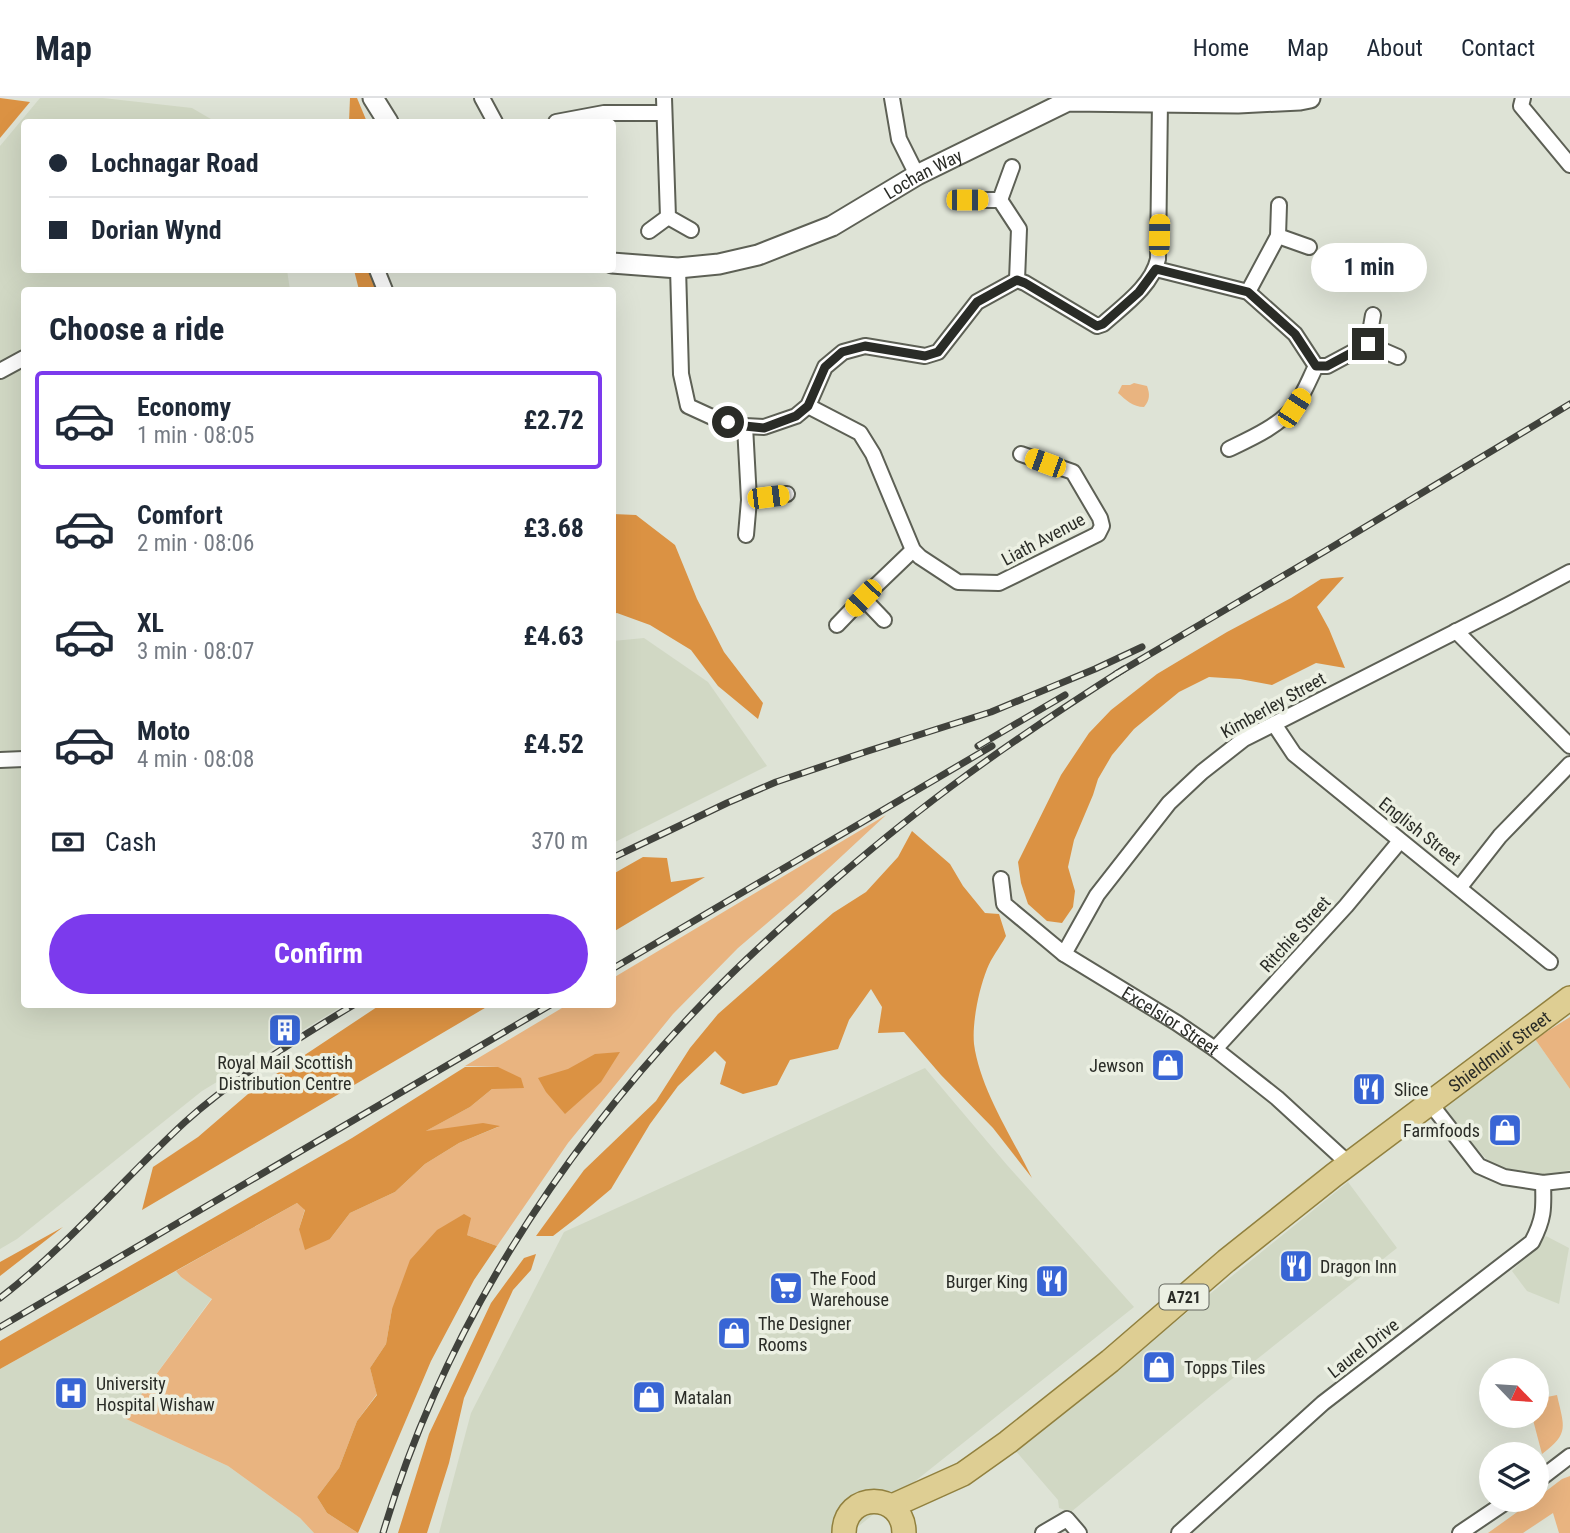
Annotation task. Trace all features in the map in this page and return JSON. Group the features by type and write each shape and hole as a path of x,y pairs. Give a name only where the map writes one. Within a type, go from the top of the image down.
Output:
{"main road":[{"name":"Shieldmuir Street","path":"1430,1103 1570,998"},
{"name":"A721","path":"845,1533 847,1519 859,1505 876,1501 899,1519 936,1486 962,1474 1008,1442 1226,1261 1430,1103"}],"street":[{"path":"373,98 386,119"},
{"path":"482,98 493,119"},
{"path":"664,98 668,217"},
{"path":"892,98 898,139 917,175"},
{"name":"Lochan Way","path":"616,264 678,268 719,264 758,255 832,226 917,175 1068,101 1238,103 1310,98"},
{"path":"1523,98 1521,106 1570,165"},
{"path":"678,268 681,374 688,406 712,417 745,426 764,428 796,416 808,406 825,367 842,352 865,346 925,356 938,352 977,302 1017,280 1097,326 1103,324 1139,292 1156,269 1160,101"},
{"path":"572,119 604,113 664,113"},
{"path":"1000,200 1012,167"},
{"path":"967,200 1000,200"},
{"path":"1000,200 1019,229 1017,280"},
{"path":"1248,292 1278,236 1279,205"},
{"path":"668,217 691,230"},
{"path":"649,231 668,217"},
{"path":"1278,236 1309,247"},
{"path":"1156,269 1248,292 1295,334 1322,366"},
{"path":"1368,344 1373,314"},
{"path":"1229,449 1256,436 1294,408 1322,366 1368,344 1398,357"},
{"path":"0,372 21,360"},
{"name":"Liath Avenue","path":"808,406 860,433 873,454 914,550 920,557 958,582 999,583 1098,534 1102,526 1073,472 1021,454"},
{"path":"745,426 749,500 746,534"},
{"path":"749,500 787,495"},
{"path":"837,625 914,550"},
{"name":"Kimberley Street","path":"1064,954 1097,895 1169,803 1202,772 1244,740 1570,572"},
{"path":"863,598 884,620"},
{"path":"1456,631 1570,746"},
{"name":"English Street","path":"1274,724 1294,754 1550,962"},
{"path":"0,760 21,759"},
{"path":"1460,887 1500,836 1570,764"},
{"name":"Ritchie Street","path":"1215,1049 1346,906 1400,841"},
{"name":"Excelsior Street","path":"1001,879 1004,904 1064,954 1215,1049 1278,1098 1349,1164"},
{"path":"1430,1103 1479,1166 1504,1177 1543,1183 1570,1180"},
{"name":"Laurel Drive","path":"1179,1533 1323,1403 1532,1242 1540,1228 1544,1212 1543,1183"},
{"path":"1549,1472 1570,1456"},
{"path":"1460,1533 1491,1512"},
{"path":"1043,1533 1067,1519 1079,1533"}],"shaded area":[{"path":"0,98 30,102 0,138"},
{"path":"40,98 103,98 192,108 211,119 22,119"},
{"path":"350,98 357,98 366,119 349,119"},
{"path":"21,121 21,273 287,273 290,287 21,287 21,1008 339,1008 202,1091 17,1239 0,1249 0,146"},
{"path":"355,273 373,273 376,287 358,287"},
{"path":"1134,383 1147,386 1149,397 1144,407 1127,401 1118,393 1122,385"},
{"path":"616,514 636,515 675,545 697,599 724,652 763,703 758,719 718,686 691,650 650,625 617,613"},
{"path":"1344,577 1317,607 1345,668 1316,663 1272,685 1209,677 1179,692 1134,729 1112,755 1098,779 1074,840 1068,867 1075,891 1073,907 1062,923 1047,921 1028,904 1018,862 1061,775 1089,733 1111,710 1157,674 1227,632 1321,579"},
{"path":"644,638 708,682 767,766 616,842 616,641"},
{"path":"886,815 738,948 673,1014 568,1143 497,1246 467,1235 392,1309 386,1344 370,1368 377,1394 357,1421 339,1468 317,1497 327,1513 358,1533 314,1533 300,1518 228,1466 124,1418 212,1299 176,1271 297,1203 305,1209 299,1229 330,1239 350,1213 395,1192 425,1164 459,1143 498,1127 483,1124 424,1132 470,1107 492,1089 498,1067 465,1066 562,1008 616,1008 616,976"},
{"path":"912,831 950,864 963,886 985,913 999,914 1006,936 989,965 981,986 975,1016 974,1044 977,1061 990,1095 1032,1178 993,1128 941,1075 904,1032 878,1033 882,1007 871,989 849,1020 838,1049 790,1060 777,1085 743,1094 720,1084 726,1062 715,1051 678,1086 650,1124 611,1189 553,1236 536,1236 584,1170 656,1101 690,1048 718,1014 833,913 866,892 898,857"},
{"path":"643,857 667,858 671,882 705,877 616,930 616,872"},
{"path":"375,1008 485,1008 142,1210 153,1167 198,1137 255,1088"},
{"path":"1570,1017 1570,1089 1535,1039"},
{"path":"1535,1039 1570,1089 1570,1170 1544,1175 1504,1168 1488,1161 1442,1109"},
{"path":"620,1052 601,1082 565,1114 538,1078 568,1069 595,1054"},
{"path":"465,1067 498,1067 521,1078 524,1088 492,1089 470,1107 426,1131 483,1123 500,1126 459,1143 425,1164 395,1192 350,1213 330,1239 305,1250 299,1229 305,1210 297,1203 0,1369 0,1341 352,1138"},
{"path":"925,1068 1007,1165 1134,1307 850,1533 439,1533 471,1413 564,1232"},
{"path":"1348,1182 1397,1248 1213,1394 1071,1512 1059,1508 1058,1500 1015,1450"},
{"path":"464,1214 471,1218 467,1235 497,1246 474,1280 431,1361 358,1533 327,1513 317,1497 339,1468 357,1421 377,1395 370,1368 386,1344 392,1309 410,1260 437,1230"},
{"path":"63,1227 0,1276 0,1262"},
{"path":"1546,1236 1569,1248 1559,1304 1527,1291 1512,1271"},
{"path":"536,1254 531,1270 513,1290 464,1398 449,1463 427,1533 398,1533 429,1434 491,1303 524,1258"},
{"name":"University Hospital Wishaw","path":"176,1271 212,1298 124,1418 228,1466 300,1518 314,1533 0,1533 0,1369"},
{"path":"1557,1395 1563,1429 1549,1449 1549,1442 1539,1442 1535,1428 1549,1428 1549,1397"},
{"path":"1570,1476 1570,1533 1559,1533 1553,1513 1523,1533 1488,1533 1517,1512 1549,1512 1549,1489"}],"railway":[{"path":"1116,674 1570,404"},
{"path":"616,856 776,782 991,712 1142,647"},
{"path":"383,1533 408,1459 437,1388 471,1318 552,1186 647,1064 749,957 867,853 984,763 1124,669"},
{"path":"978,746 1065,695"},
{"path":"616,967 992,746"},
{"path":"0,1298 49,1257 204,1105 267,1059 348,1008"},
{"path":"0,1327 545,1008"}],"place":[{"name":"Royal Mail Scottish Distribution Centre","path":"285,1030"},
{"name":"Jewson","path":"1168,1065"},
{"name":"Slice","path":"1369,1089"},
{"name":"Farmfoods","path":"1505,1130"},
{"name":"Dragon Inn","path":"1296,1266"},
{"name":"Burger King","path":"1052,1281"},
{"name":"The Food Warehouse","path":"786,1288"},
{"name":"The Designer Rooms","path":"734,1333"},
{"name":"Topps Tiles","path":"1159,1367"},
{"name":"University Hospital Wishaw","path":"71,1393"},
{"name":"Matalan","path":"649,1397"}],"route":[{"path":"728,422 764,428 796,416 808,406 825,367 842,352 865,346 925,356 938,352 977,302 1017,280 1097,326 1103,324 1139,292 1156,269 1248,292 1295,334 1316,366 1327,366 1368,344"}]}
